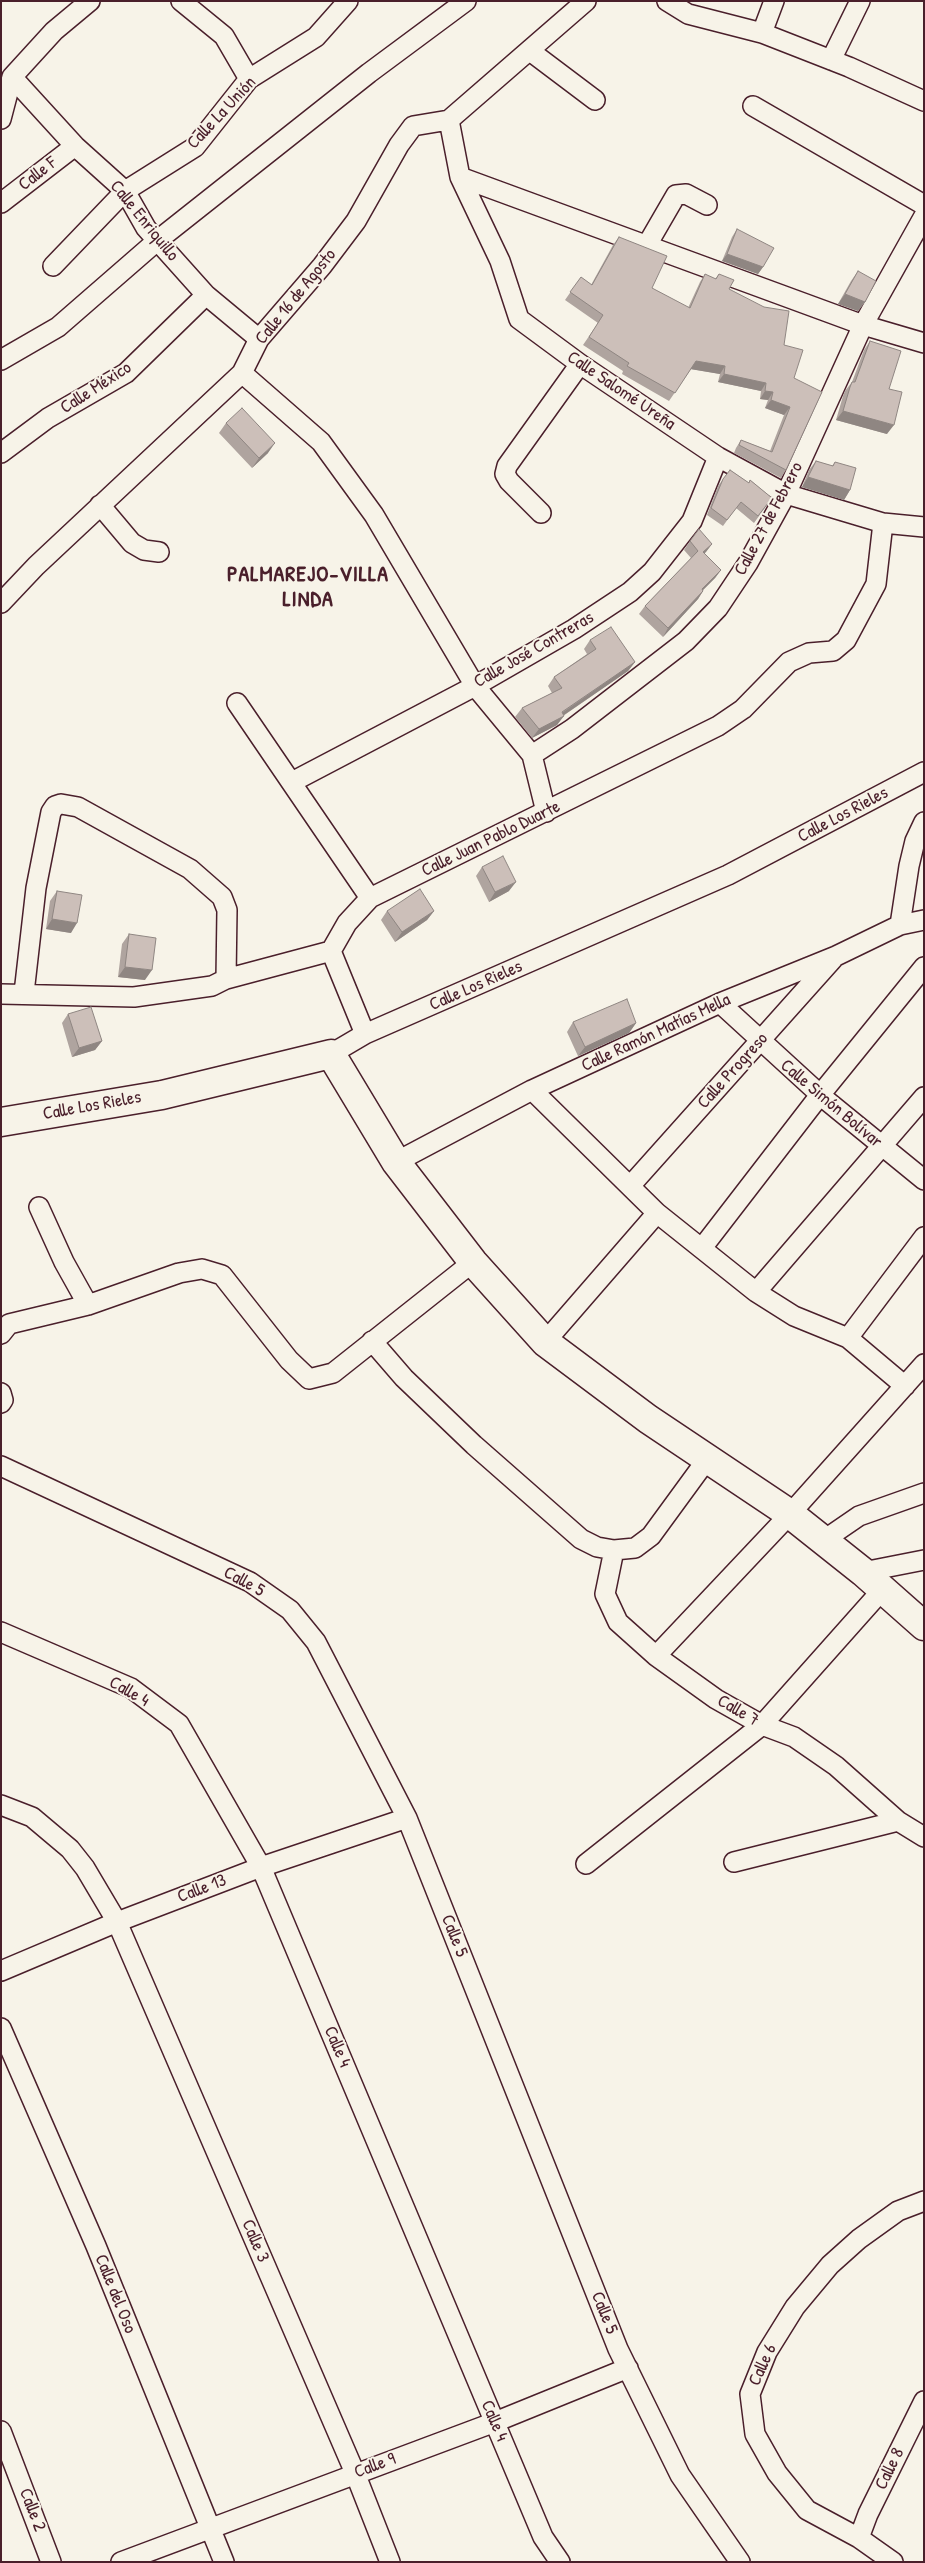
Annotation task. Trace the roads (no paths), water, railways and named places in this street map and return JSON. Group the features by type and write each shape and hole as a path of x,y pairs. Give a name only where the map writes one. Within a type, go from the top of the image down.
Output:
{"street":[{"path":"181,1 224,36 249,79"},
{"name":"Calle La Unión","path":"53,266 125,191 195,146 249,79 316,37 348,1"},
{"path":"1,360 58,327 158,240 369,73 466,1"},
{"path":"449,120 586,1"},
{"path":"667,1 688,14 762,33 831,60 924,101"},
{"path":"762,33 774,1"},
{"path":"831,60 860,1"},
{"path":"1,119 12,77 81,4"},
{"path":"530,51 594,100"},
{"name":"Calle Enriquillo","path":"12,77 75,146 125,191 146,228 206,295 259,339"},
{"path":"753,106 924,205"},
{"name":"Calle Salomé Ureña","path":"449,120 460,178 500,261 519,319 580,364 718,457 786,494 883,523 924,526"},
{"name":"Calle 16 de Agosto","path":"1,603 36,566 242,373 259,339 322,266 356,221 399,145 413,126 449,120"},
{"name":"Calle F","path":"1,204 75,146"},
{"path":"460,178 863,325 924,343"},
{"path":"648,245 676,195 686,194 707,205"},
{"name":"Calle 27 de Febrero","path":"532,755 572,729 686,641 718,608 748,563 786,494 863,325 924,216"},
{"name":"Calle México","path":"1,453 48,418 126,373 206,295"},
{"path":"540,513 509,481 505,474 507,466 580,364"},
{"path":"242,373 321,442 374,515 475,686 532,755 546,812"},
{"name":"Calle José Contreras","path":"292,782 475,686 574,629 630,592 652,572 692,521 718,457"},
{"path":"100,505 132,543 144,550 159,552"},
{"name":"Calle Juan Pablo Duarte","path":"331,951 347,923 370,898 718,726 743,709 789,662 809,653 832,650 846,640 876,584 883,523"},
{"path":"238,703 370,898"},
{"name":"Calle Los Rieles","path":"1,1122 162,1094 331,1054 365,1034 728,875 924,772"},
{"path":"24,993 36,888 51,812 55,806 61,804 78,807 190,869 222,897 226,910 226,979"},
{"path":"900,925 909,866 915,841 924,822"},
{"name":"Calle Ramón Matías Mella","path":"396,1162 532,1090 720,1004 836,956 900,925 924,920"},
{"path":"1,994 24,993 134,997 212,986 226,979 331,951 365,1034"},
{"name":"Calle Progreso","path":"631,1185 836,956"},
{"path":"702,1248 820,1095 924,967"},
{"name":"Calle Simón Bolívar","path":"720,1004 759,1042 820,1095 924,1180"},
{"path":"331,1054 396,1162 473,1262 545,1342 648,1419 790,1514 824,1540 924,1626"},
{"path":"532,1090 631,1185 657,1213 756,1292 794,1316 848,1338 905,1386"},
{"path":"756,1292 924,1097"},
{"path":"39,1207 64,1262 88,1305"},
{"path":"545,1342 657,1213"},
{"path":"848,1338 924,1237"},
{"path":"1,1334 9,1324 88,1305 179,1273 202,1270 222,1275 289,1360 309,1378 333,1373 473,1262"},
{"path":"372,1341 404,1378 474,1445 581,1539 597,1547 614,1550 635,1548 651,1536 708,1458"},
{"path":"656,1656 790,1514 924,1364"},
{"path":"1,1393 3,1400 1,1403"},
{"name":"Calle 5","path":"1,1466 250,1582 290,1610 316,1642 407,1818 628,2368 680,2475 740,2562"},
{"path":"824,1540 859,1516 924,1493"},
{"name":"Calle 7","path":"614,1550 605,1594 618,1622 656,1656 716,1699 762,1725 794,1737 829,1762 898,1821 924,1837"},
{"path":"586,1864 762,1725 873,1581 924,1560"},
{"name":"Calle 4","path":"1,1632 131,1688 179,1724 261,1867 543,2537 560,2562"},
{"name":"Calle 3","path":"1,1805 32,1817 70,1849 85,1868 117,1922 355,2473 390,2562"},
{"name":"Calle 13","path":"1,1970 117,1922 261,1867 407,1818"},
{"path":"734,1862 898,1821"},
{"name":"Calle del Oso","path":"1,2028 96,2246 224,2562"},
{"name":"Calle 6","path":"893,2562 859,2538 806,2510 776,2473 755,2434 750,2394 767,2352 795,2307 830,2265 859,2239 898,2211 924,2201"},
{"name":"Calle 9","path":"121,2562 495,2422 628,2368"},
{"name":"Calle 8","path":"859,2538 868,2514 924,2402"},
{"name":"Calle 2","path":"3,2441 51,2562"}],"district":[{"name":"PALMAREJO-VILLA LINDA","path":"308,588"}]}
